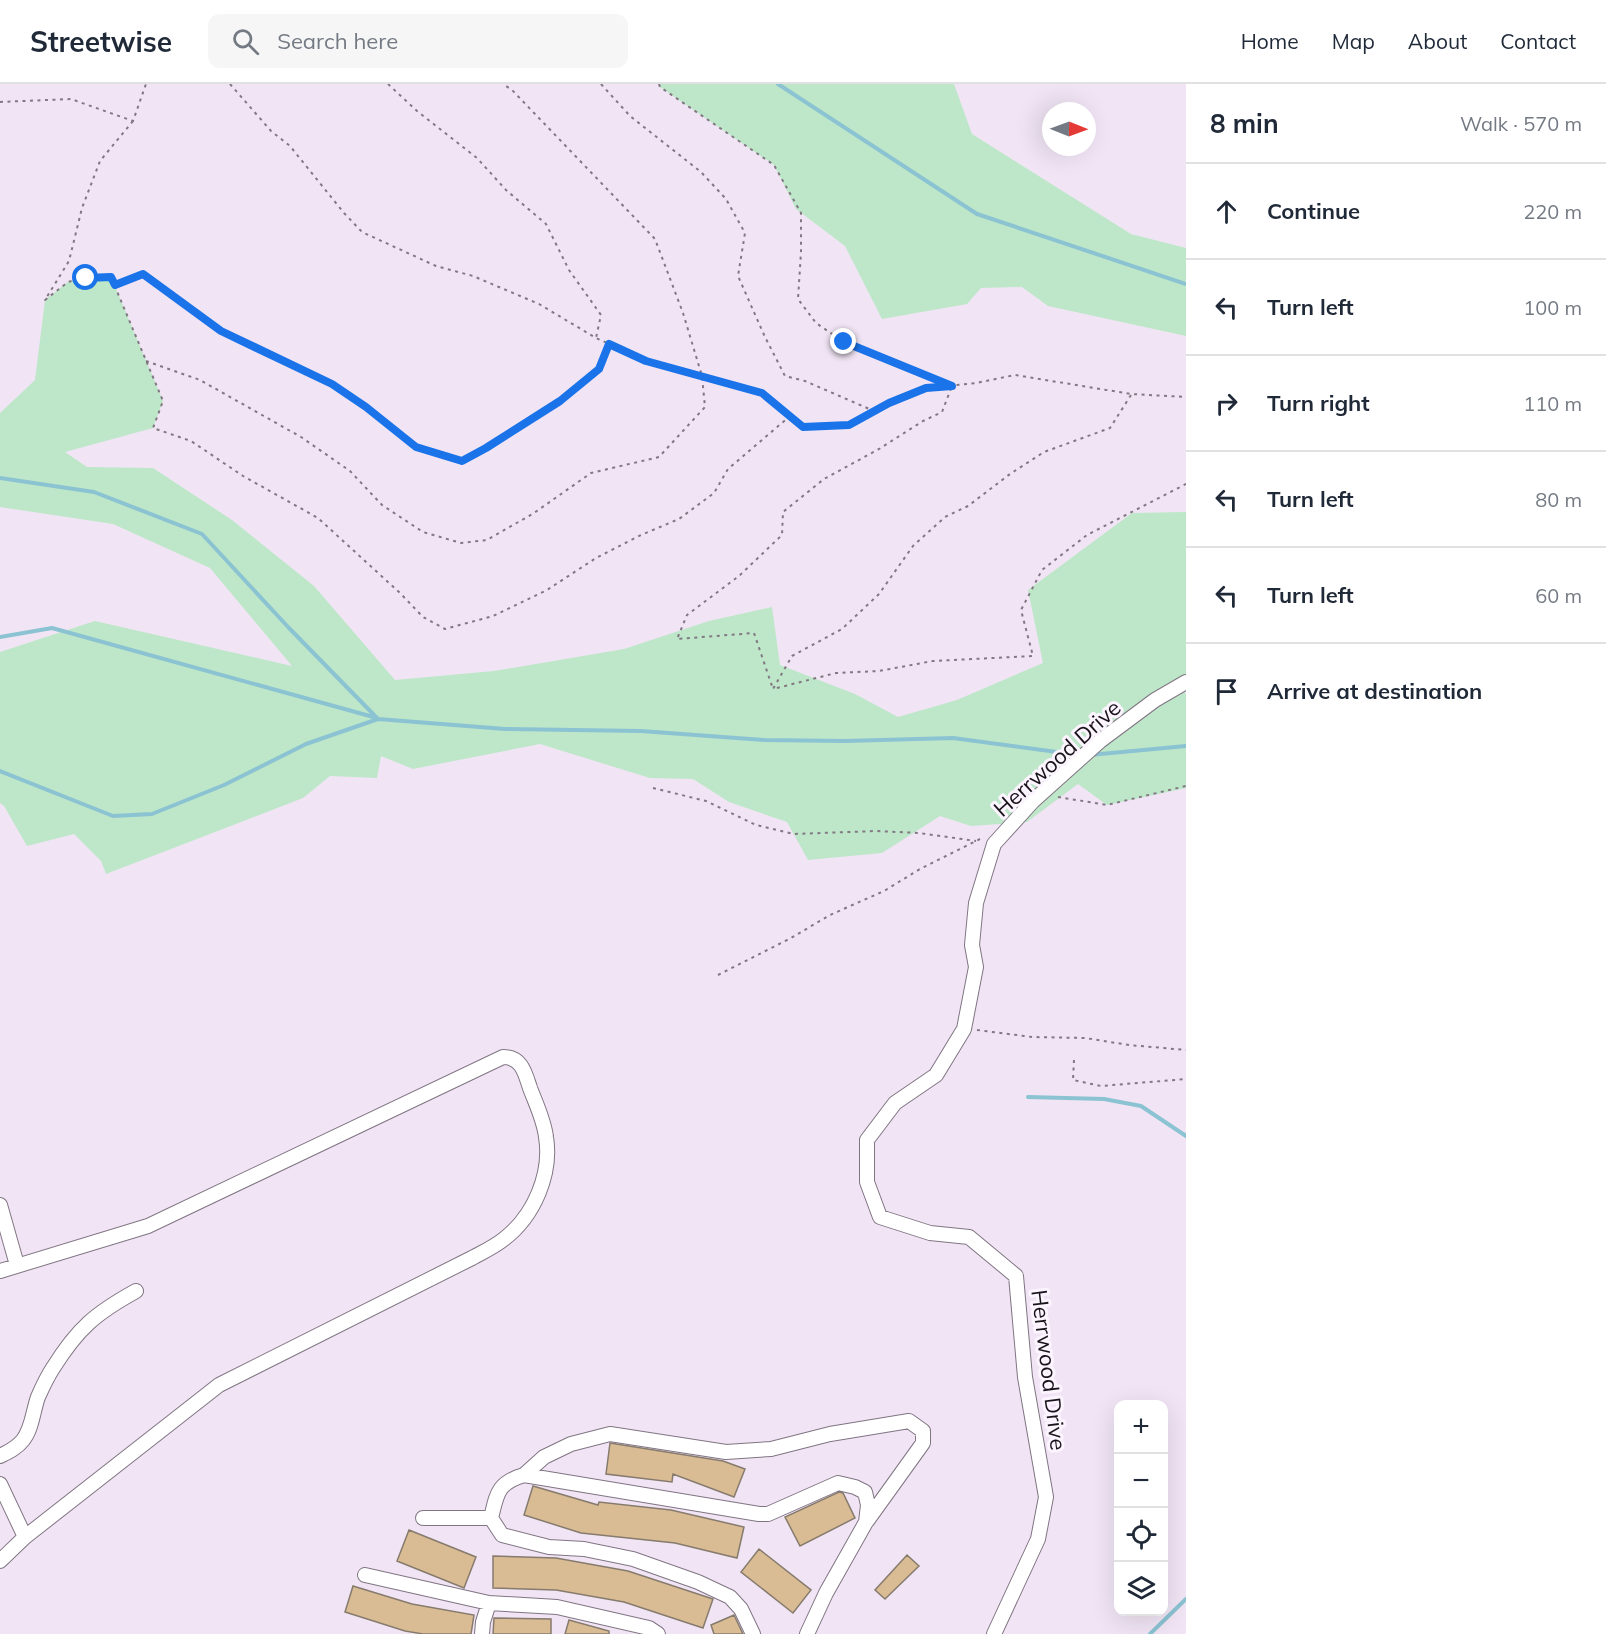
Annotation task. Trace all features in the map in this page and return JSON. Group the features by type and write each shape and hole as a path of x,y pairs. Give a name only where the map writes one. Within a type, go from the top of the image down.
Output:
{"street":[{"name":"Herrwood Drive","path":"994,1634 1038,1539 1046,1497 1025,1377 1016,1276 969,1237 930,1233 880,1217 867,1182 867,1140 895,1103 936,1075 964,1029 976,967 972,945 976,903 994,844 1041,794 1100,741 1155,700 1186,682"},
{"path":"0,1271 148,1226 503,1057 510,1057 522,1067 544,1124 547,1153 546,1173 529,1211 505,1239 472,1258 219,1385 25,1537 0,1561"},
{"path":"0,1205 17,1266"},
{"path":"0,1456 13,1449 27,1435 38,1398 47,1379 74,1338 89,1321 107,1307 136,1291"},
{"path":"524,1475 544,1457 571,1444 610,1434 726,1452 771,1449 830,1434 909,1421 923,1431 923,1443 866,1522 826,1593 807,1634"},
{"path":"490,1518 498,1492 509,1479 524,1475 692,1502 745,1513 768,1514 838,1483 865,1492 868,1505 866,1522"},
{"path":"0,1484 25,1537"},
{"path":"423,1518 490,1518"},
{"path":"490,1518 502,1535 549,1547 584,1549 633,1559 714,1589 730,1597 741,1609 753,1634"},
{"path":"365,1575 489,1603 557,1607 649,1629 658,1634"},
{"path":"482,1634 489,1603"}],"path":[{"path":"147,84 133,121 100,160 82,208 69,261 45,300 68,282 86,278 111,277 163,401 153,428 191,441 243,476 318,518 423,617 445,629 493,616 547,590 596,558 679,519 714,493 728,469 790,416"},
{"path":"231,84 271,131 290,146 362,232 436,266 473,276 539,304 596,338 646,361 762,393 803,427 849,425 926,388 1015,375 1131,394 1186,397"},
{"path":"388,84 417,111 477,158 506,190 546,224 569,270 601,315 596,338"},
{"path":"146,361 200,380 301,436 350,471 382,505 423,532 460,543 487,540 534,513 591,473 659,457 705,407 702,376 683,313 655,239 512,90 503,84"},
{"path":"601,84 630,116 701,172 726,199 745,233 738,276 785,376 805,381 874,411"},
{"path":"659,84 660,87 774,165 801,213 798,298 816,323 844,342 952,386"},
{"path":"0,102 71,99 133,121"},
{"path":"115,285 143,274 221,331 332,384 366,407 416,447 462,461 560,401 599,369 609,344"},
{"path":"773,689 754,633 677,639 687,615 739,576 782,535 783,512 824,479 942,412 952,386"},
{"path":"773,689 792,656 842,629 879,594 913,546 945,517 968,506 1044,452 1110,428 1131,394"},
{"path":"773,689 836,673 879,671 933,661 1033,656 1021,610 1042,570 1087,535 1186,484"},
{"path":"1041,794 1107,805 1186,786"},
{"path":"653,788 706,801 756,825 794,834 876,831 919,833 976,841 920,869 884,891 830,915 718,975"},
{"path":"964,1029 1032,1037 1085,1038 1186,1050"},
{"path":"1074,1060 1073,1080 1101,1086 1186,1079"}],"green space":[{"path":"659,84 954,84 972,134 1131,234 1186,248 1186,336 1048,306 1022,287 981,288 967,304 882,319 845,246 796,209 774,165 660,87"},
{"path":"86,277 111,277 163,401 153,428 65,452 87,467 153,468 232,520 314,586 395,680 494,671 624,649 709,621 772,607 780,665 855,694 898,717 957,700 1043,663 1028,590 1132,513 1186,512 1186,674 1179,677 1186,695 1186,788 1107,805 1078,784 1027,822 971,826 940,816 882,853 808,860 787,822 729,802 693,779 650,778 540,744 413,769 381,756 377,778 330,776 303,798 106,874 101,861 74,834 27,846 0,803 0,652 95,621 292,666 210,568 113,524 0,507 0,413 35,380 45,300 68,282"}],"building":[{"path":"610,1443 723,1461 745,1469 734,1497 673,1474 672,1482 606,1474"},
{"path":"533,1486 598,1505 599,1502 671,1510 744,1527 737,1558 675,1543 581,1533 524,1515"},
{"path":"839,1492 843,1493 855,1518 800,1546 785,1517"},
{"path":"409,1530 476,1557 464,1588 397,1561"},
{"path":"759,1549 811,1590 793,1613 741,1572"},
{"path":"907,1555 919,1566 885,1599 875,1590"},
{"path":"493,1556 556,1558 628,1571 713,1599 703,1628 624,1602 556,1590 493,1588"},
{"path":"353,1586 412,1604 474,1615 471,1634 423,1634 405,1631 345,1612"},
{"path":"734,1615 743,1634 714,1634 711,1625"},
{"path":"494,1618 551,1619 551,1634 493,1634"},
{"path":"569,1620 609,1631 609,1634 565,1634"}],"waterway":[{"path":"778,84 977,214 1186,284"},
{"path":"0,478 94,492 202,534 378,719 505,729 641,731 764,740 845,741 953,738 1079,755"},
{"path":"0,637 52,628 377,718"},
{"path":"0,771 113,816 152,814 224,785 306,744 378,719"},
{"path":"1090,755 1186,746"},
{"path":"1028,1097 1104,1099 1141,1106 1186,1136"},
{"path":"1150,1634 1186,1599"}],"route":[{"path":"86,278 111,277 115,285 143,274 221,331 332,384 366,407 416,447 462,461 560,401 599,369 609,344 646,361 762,393 803,427 849,425 889,403 926,388 952,386 844,342"}]}
